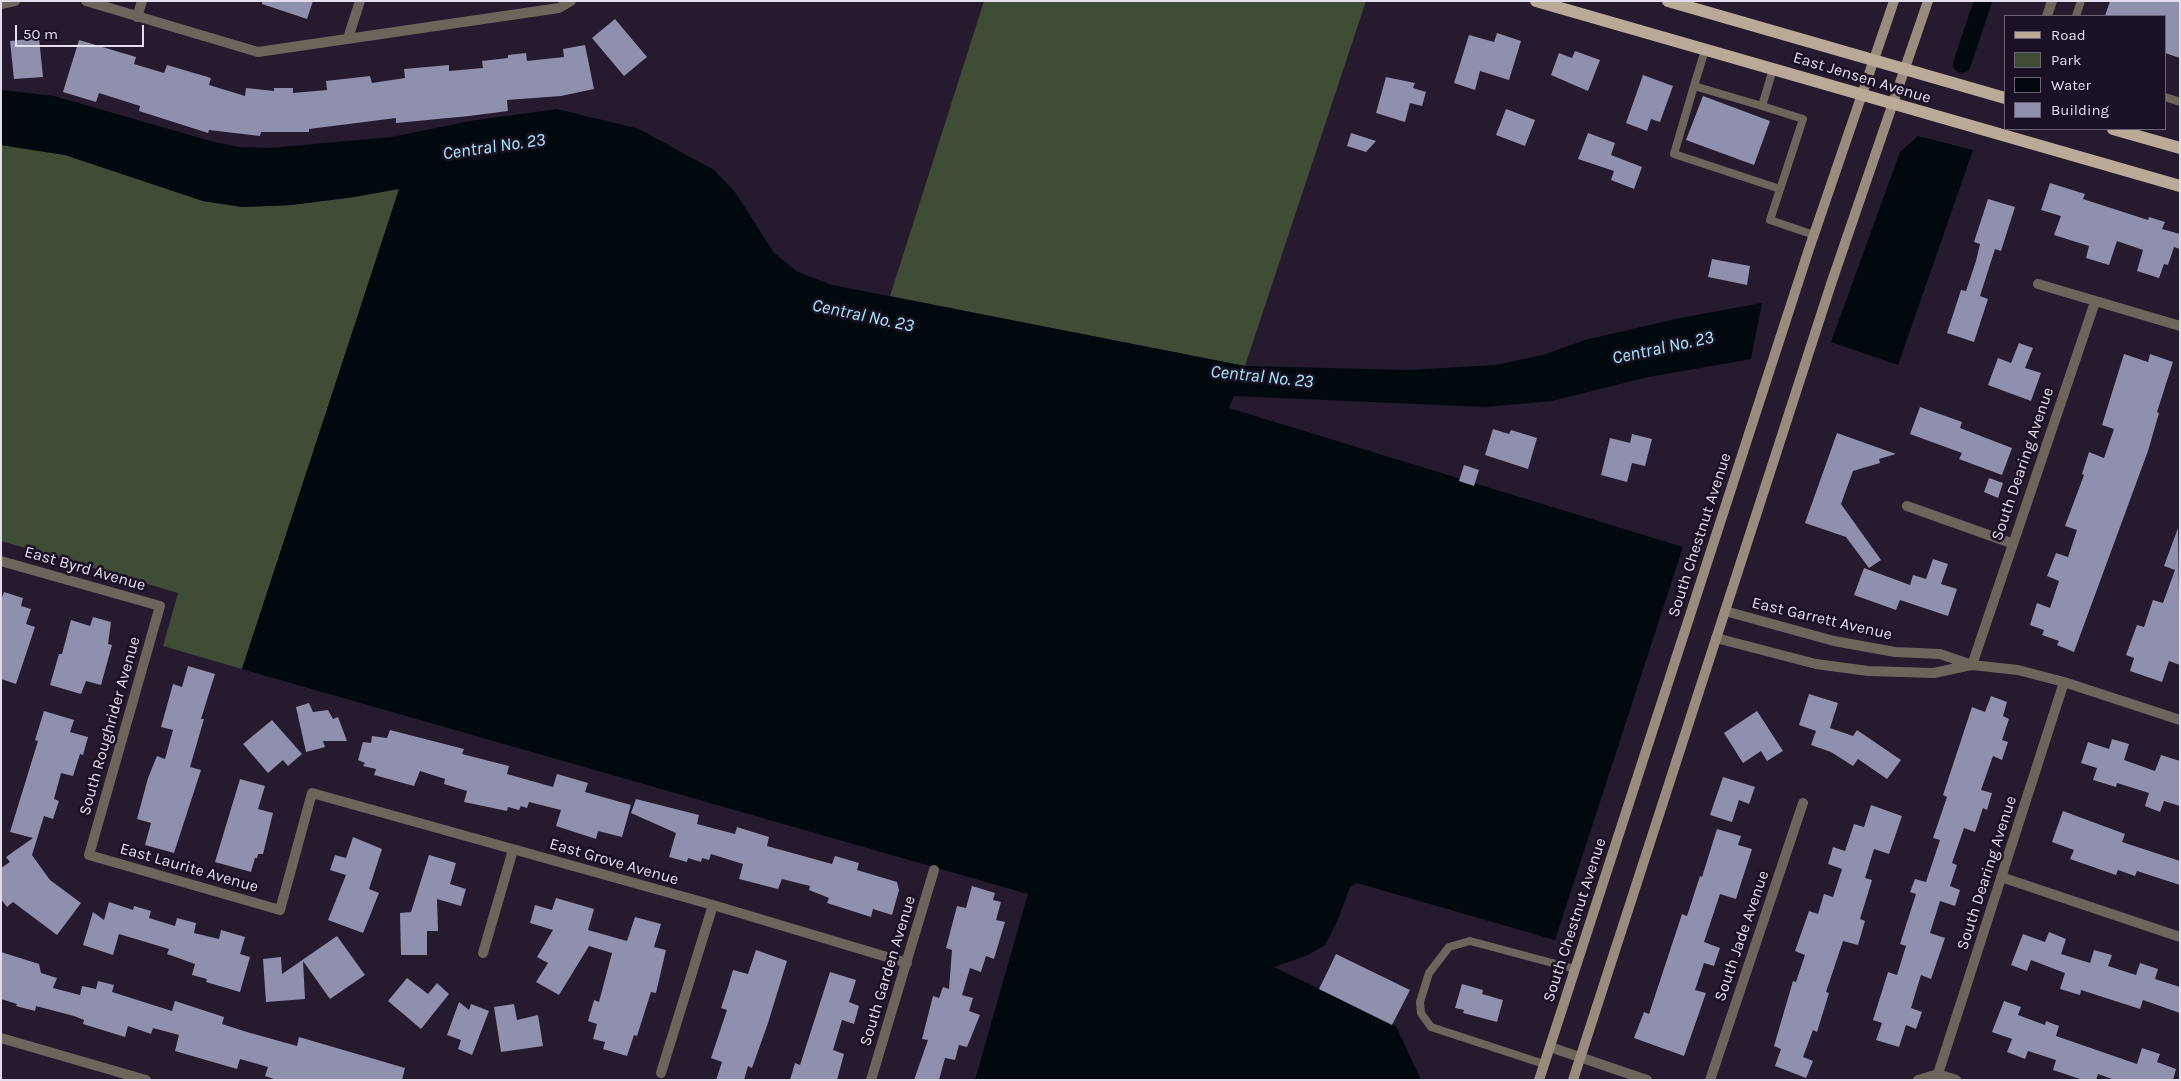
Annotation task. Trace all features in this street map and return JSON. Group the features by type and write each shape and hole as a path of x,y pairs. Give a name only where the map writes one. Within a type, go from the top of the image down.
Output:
{"main road":[{"name":"East Jensen Avenue","path":"1536,1 2180,186"},
{"name":"East Jensen Avenue","path":"1668,1 2004,98"},
{"name":"South Chestnut Avenue","path":"1539,1080 1814,235 1894,1"},
{"path":"1573,1080 1716,638 1892,104 1928,1"},
{"path":"2117,130 2180,148"}],"street":[{"path":"1,4 15,1"},
{"path":"86,1 258,52 559,8 571,1"},
{"path":"136,17 142,1"},
{"path":"348,38 360,1"},
{"path":"2047,15 2052,1"},
{"path":"2038,284 2180,326"},
{"name":"South Dearing Avenue","path":"1972,665 2011,543 2095,302"},
{"path":"1907,506 2011,543"},
{"name":"East Byrd Avenue","path":"1,560 160,606"},
{"name":"South Roughrider Avenue","path":"89,855 160,606"},
{"name":"East Garrett Avenue","path":"1725,611 1834,641 1895,652 1940,654 1972,665 2018,670 2064,682 2180,720"},
{"name":"East Garrett Avenue","path":"1716,638 1816,664 1868,671 1934,673 1972,665"},
{"name":"South Dearing Avenue","path":"1938,1074 2064,682"},
{"name":"East Grove Avenue","path":"280,910 312,793 713,905 907,963"},
{"name":"South Jade Avenue","path":"1710,1080 1803,802"},
{"path":"483,953 513,850"},
{"name":"East Laurite Avenue","path":"89,855 280,910"},
{"name":"South Garden Avenue","path":"871,1080 934,870"},
{"path":"2001,877 2180,937"},
{"path":"661,1073 713,905"},
{"path":"1,1038 146,1080"},
{"path":"1550,1047 1647,1080"},
{"path":"1918,1080 1938,1074 1956,1080"}],"lane":[{"path":"2076,15 2081,1"},
{"path":"1705,50 1674,154 1780,189"},
{"path":"1762,106 1773,69"},
{"path":"1694,86 1803,119 1770,220 1814,235"},
{"path":"2166,97 2180,102"},
{"path":"1544,1064 1431,1027 1421,1013 1420,1002 1430,973 1449,947 1470,941 1575,969"}],"green space":[{"path":"984,1 1366,1 1245,366 890,296"},
{"path":"1,145 65,155 203,201 242,207 291,205 354,197 400,188 242,669 163,646 178,593 1,541"}],"water":[{"path":"1,90 54,96 214,142 239,147 270,148 392,137 470,121 557,109 639,129 714,170 735,192 774,253 798,272 832,285 1245,366 1410,370 1495,365 1543,355 1585,340 1680,318 1762,303 1751,359 1648,377 1552,401 1486,407 1234,396 1229,408 1683,547 1555,940 1357,883 1350,887 1337,922 1325,945 1308,955 1274,967 1396,1026 1421,1080 975,1080 1028,894 242,669 399,189 291,205 242,207 203,201 65,155 1,145"},
{"path":"1918,136 1973,150 1898,365 1831,342 1900,152"}],"building":[{"path":"262,1 313,1 307,19 262,4"},
{"path":"2110,1 2180,1 2180,58 2166,53 2166,15 2105,15"},
{"path":"615,19 647,57 624,76 592,38"},
{"path":"1497,33 1521,41 1509,80 1480,71 1475,90 1454,83 1469,35 1494,42"},
{"path":"39,38 43,77 14,79 10,41"},
{"path":"79,40 136,57 134,64 164,73 167,65 211,78 209,85 245,96 246,88 274,91 274,88 293,88 293,93 327,90 326,81 370,76 372,83 405,78 404,69 449,65 449,71 483,68 482,61 508,58 508,55 526,53 527,61 564,57 563,49 585,45 594,89 561,96 507,100 508,111 469,116 396,123 396,118 309,129 309,132 261,132 260,136 209,130 208,133 139,111 140,106 99,93 96,102 63,92"},
{"path":"1575,51 1600,60 1588,91 1551,75 1559,53 1572,58"},
{"path":"1643,75 1673,86 1660,122 1651,119 1647,131 1626,123"},
{"path":"1386,77 1415,83 1413,88 1426,92 1422,106 1410,103 1405,122 1376,113"},
{"path":"1703,96 1770,121 1754,165 1686,140"},
{"path":"1506,109 1535,120 1525,146 1496,135"},
{"path":"1351,133 1376,141 1366,152 1347,146"},
{"path":"1588,133 1615,143 1611,155 1642,167 1634,189 1611,180 1614,171 1578,159"},
{"path":"2050,183 2085,194 2083,199 2148,220 2149,217 2165,222 2162,229 2180,234 2180,249 2174,247 2168,265 2164,264 2159,278 2137,271 2143,250 2117,241 2109,265 2086,258 2089,246 2054,235 2061,216 2041,210"},
{"path":"1988,199 2015,207 2001,251 1995,249 1980,296 1988,299 1974,342 1947,333 1961,290 1966,291 1976,261 1980,244 1974,242"},
{"path":"1712,259 1750,266 1747,285 1708,277"},
{"path":"2019,343 2033,348 2025,368 2041,373 2031,401 1988,385 1998,358 2011,363"},
{"path":"2124,354 2148,362 2150,354 2173,362 2157,412 2159,413 2148,451 2074,652 2057,645 2059,641 2042,635 2044,630 2030,625 2037,603 2050,608 2059,581 2047,576 2056,553 2068,557 2077,530 2065,526 2084,475 2082,474 2089,452 2104,458 2114,429 2102,425"},
{"path":"1920,407 1962,422 1960,428 2012,448 2002,475 1959,459 1962,453 1910,434"},
{"path":"1493,429 1509,434 1511,430 1537,438 1528,469 1485,455"},
{"path":"1837,433 1896,454 1879,459 1880,463 1853,471 1841,504 1881,560 1869,568 1846,537 1805,523"},
{"path":"1632,434 1652,439 1645,466 1632,463 1627,482 1601,475 1610,438 1630,443"},
{"path":"1464,465 1479,470 1474,486 1459,481"},
{"path":"1989,478 2003,483 1998,498 1984,492"},
{"path":"2178,528 2180,665 2169,661 2162,682 2130,671 2134,658 2126,655 2137,625 2144,627 2153,600 2163,603 2175,570 2164,566"},
{"path":"1933,559 1948,564 1941,584 1957,589 1948,616 1900,600 1896,610 1854,595 1864,568 1910,585 1913,575 1926,579"},
{"path":"4,592 23,598 21,606 31,609 26,624 35,627 16,684 1,679 1,600"},
{"path":"93,617 111,622 108,644 112,645 101,685 86,681 81,694 50,685 59,654 62,654 71,620 90,626"},
{"path":"188,666 215,674 201,719 204,719 190,767 201,770 174,853 145,845 151,823 137,819 148,778 157,756 165,759 173,730 161,727 173,684 182,687"},
{"path":"1809,694 1838,703 1830,728 1853,736 1857,730 1901,760 1887,779 1858,759 1853,766 1831,752 1811,745 1816,731 1799,725"},
{"path":"1991,696 2007,702 2003,716 2009,719 2002,740 2008,742 2002,760 1993,756 1981,790 1992,793 1987,810 1983,808 1975,832 1964,828 1952,863 1957,865 1950,886 1960,890 1955,906 1940,901 1930,933 1945,938 1931,979 1921,975 1911,1008 1922,1012 1916,1029 1906,1025 1899,1047 1876,1040 1882,1023 1873,1020 1888,972 1897,975 1906,946 1900,944 1916,894 1910,892 1915,879 1926,882 1940,840 1933,838 1947,797 1943,795 1972,707 1985,712"},
{"path":"309,703 313,712 328,710 333,719 338,717 347,741 323,741 325,747 306,752 296,707"},
{"path":"44,711 74,720 70,732 88,737 83,755 80,754 73,776 61,773 54,799 59,801 53,819 44,816 32,855 50,880 81,903 57,935 13,902 7,907 1,899 1,868 10,862 6,857 33,838 10,832 38,741 35,740"},
{"path":"1757,711 1783,751 1767,761 1761,751 1743,763 1724,733"},
{"path":"272,720 302,754 288,766 283,760 268,773 243,744"},
{"path":"390,730 464,749 462,754 509,766 507,774 553,787 557,774 588,783 585,792 631,805 622,837 598,831 596,839 556,826 561,810 529,802 527,808 521,806 519,810 508,807 507,811 464,802 467,791 444,784 445,779 420,771 414,786 374,775 376,769 363,766 365,763 358,760 363,742 371,743 372,736 387,738"},
{"path":"2112,739 2129,744 2124,760 2155,771 2161,755 2180,761 2180,806 2164,801 2160,812 2145,806 2149,793 2117,783 2116,787 2093,780 2097,768 2081,763 2088,742 2109,749"},
{"path":"1723,777 1755,787 1749,804 1739,800 1732,822 1710,815"},
{"path":"240,779 265,786 258,809 273,813 263,854 258,854 257,858 255,858 251,872 215,862"},
{"path":"636,799 699,815 697,824 735,834 737,827 769,837 767,846 832,864 835,856 859,863 857,870 897,882 899,890 892,915 873,909 871,917 827,903 829,898 809,890 810,886 782,879 778,889 739,879 743,864 711,854 709,860 702,858 701,862 688,858 687,862 669,857 676,833 631,813"},
{"path":"1871,805 1902,816 1889,854 1874,849 1865,878 1872,880 1860,919 1865,921 1858,945 1843,941 1826,992 1829,993 1817,1032 1813,1030 1803,1057 1813,1061 1806,1078 1775,1066 1781,1049 1774,1046 1793,981 1796,982 1805,955 1795,951 1809,911 1818,914 1824,894 1833,897 1842,869 1828,864 1833,847 1845,851 1854,824 1864,827"},
{"path":"2063,811 2125,834 2122,842 2180,861 2180,885 2137,871 2135,876 2118,870 2116,875 2070,859 2074,850 2052,842"},
{"path":"1717,829 1741,836 1738,845 1752,849 1736,899 1720,894 1704,942 1720,948 1714,966 1704,963 1695,990 1706,993 1684,1056 1634,1038 1644,1012 1649,1014 1682,914 1687,916"},
{"path":"353,837 382,849 369,889 379,893 363,933 328,920 346,875 330,870 335,855 346,858"},
{"path":"429,855 456,863 450,884 466,889 461,906 437,899 438,931 427,931 427,955 401,955 400,913 411,912"},
{"path":"972,886 995,893 993,900 1001,902 996,920 1005,922 994,959 986,956 981,972 970,968 962,995 973,998 969,1011 980,1015 967,1047 959,1045 955,1060 945,1058 939,1080 914,1080 928,1040 922,1039 933,996 939,998 943,987 949,989 952,950 946,948 957,906 966,908"},
{"path":"556,898 594,909 588,930 627,941 635,917 661,924 654,947 666,950 656,993 651,992 637,1036 634,1035 627,1056 603,1049 605,1042 593,1039 597,1024 588,1021 594,1000 599,1002 612,953 589,946 559,995 536,982 548,963 537,957 553,930 530,923 535,905 552,910"},
{"path":"109,902 133,910 134,906 151,911 149,918 175,926 177,918 196,923 194,933 219,939 221,930 245,937 240,954 250,957 240,992 206,982 207,979 192,975 195,964 167,954 169,949 119,934 113,955 83,945 93,912 104,920"},
{"path":"2049,932 2066,939 2061,954 2090,963 2094,950 2112,955 2108,966 2136,975 2140,963 2158,969 2155,979 2180,987 2180,1013 2143,1000 2140,1009 2081,990 2080,995 2060,989 2065,973 2031,960 2027,971 2011,965 2023,934 2045,942"},
{"path":"337,936 365,975 330,999 303,961 305,999 266,1002 263,959 281,957 282,974"},
{"path":"756,950 787,961 768,1023 752,1068 748,1066 744,1080 716,1080 722,1062 711,1058 727,1010 721,1008 733,970 748,974"},
{"path":"1,952 39,964 41,973 57,978 53,988 80,995 82,986 96,989 98,981 114,985 112,992 172,1011 175,1001 224,1017 222,1024 247,1032 297,1046 299,1037 405,1068 402,1080 277,1080 265,1076 268,1067 240,1059 237,1069 175,1051 179,1035 153,1028 151,1034 128,1026 125,1037 83,1024 84,1020 74,1016 36,1006 35,1011 16,1006 17,1004 1,999"},
{"path":"1336,954 1410,990 1392,1025 1319,989"},
{"path":"830,972 856,980 849,1002 859,1006 854,1024 842,1020 833,1050 844,1054 837,1080 790,1080 795,1063 800,1065"},
{"path":"407,978 428,994 437,983 449,994 421,1029 388,1001"},
{"path":"1462,984 1483,990 1482,994 1503,1000 1497,1022 1463,1013 1464,1010 1455,1008"},
{"path":"2004,1001 2021,1007 2018,1015 2045,1025 2046,1021 2059,1026 2056,1036 2137,1064 2142,1048 2160,1054 2157,1062 2176,1069 2173,1080 2115,1080 2098,1074 2096,1080 2083,1080 2053,1070 2056,1060 2028,1051 2025,1059 2007,1052 2012,1039 1992,1032"},
{"path":"459,1002 469,1010 471,1004 489,1011 472,1055 458,1049 461,1040 447,1035"},
{"path":"514,1004 517,1020 538,1015 543,1046 501,1052 494,1007"}],"waterway":[{"name":"Central No. 23","path":"1962,64 1983,1"}]}
